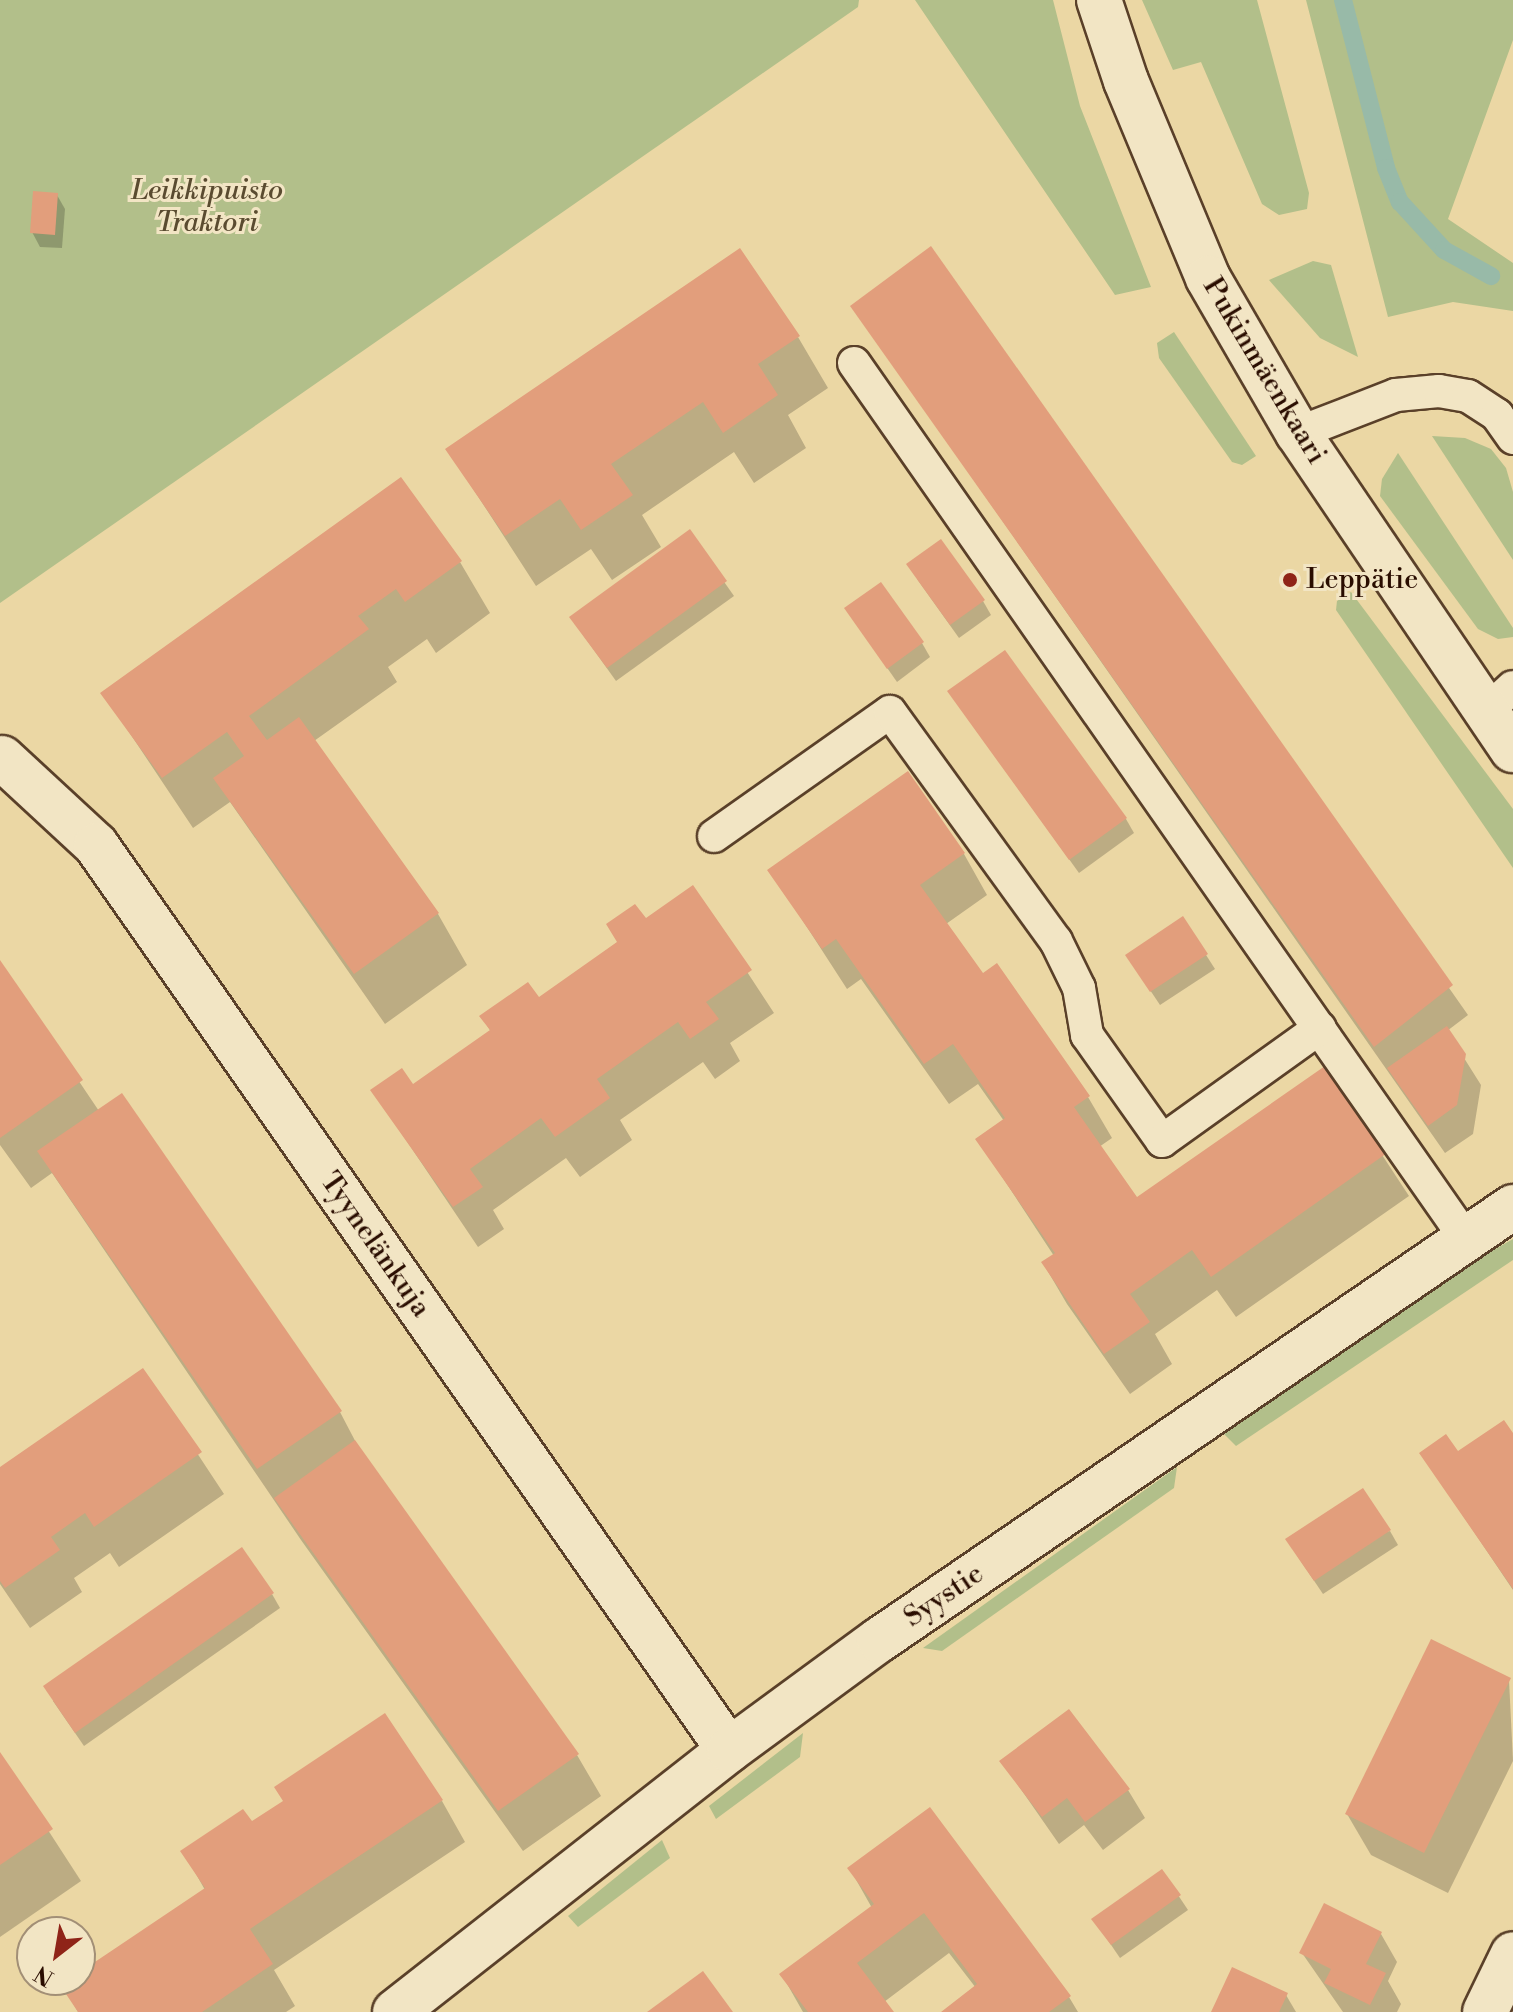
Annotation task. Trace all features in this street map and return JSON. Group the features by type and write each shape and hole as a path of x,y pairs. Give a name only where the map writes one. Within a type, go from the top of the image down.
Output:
{"street":[{"name":"Pukinmäenkaari","path":"1099,0 1126,81 1208,278 1298,433 1504,711 1513,750"},
{"name":"Tyynelänkuja","path":"1,756 96,845 729,1750"},
{"name":"Syystie","path":"395,2012 729,1750 879,1640 1513,1207"},
{"path":"1485,2012 1513,1954"}],"lane":[{"path":"854,363 1466,1239"},
{"path":"1298,433 1396,395 1439,391 1468,396 1497,415 1513,438"},
{"path":"714,836 890,712 1056,941 1079,988 1087,1035 1162,1141 1320,1028"}],"green space":[{"name":"Leikkipuisto Traktori","path":"0,0 859,0 858,7 0,603"},
{"path":"915,0 1053,0 1080,106 1151,287 1115,295"},
{"path":"1142,0 1257,0 1309,193 1307,209 1279,215 1262,204 1201,62 1173,70"},
{"path":"1306,0 1513,0 1513,40 1448,219 1513,263 1513,311 1453,302 1388,317"},
{"path":"1313,261 1331,265 1358,357 1320,338 1269,280"},
{"path":"1174,332 1256,456 1242,465 1232,462 1159,358 1157,343"},
{"path":"1432,436 1465,438 1491,449 1506,468 1513,492 1513,560"},
{"path":"1398,453 1513,628 1513,637 1498,639 1478,629 1380,496 1382,479"},
{"path":"1351,592 1513,809 1513,868 1336,610 1337,601"},
{"path":"1513,1239 1513,1260 1236,1446 1224,1434 1465,1266"},
{"path":"1177,1467 1174,1488 942,1651 923,1648"},
{"path":"803,1733 800,1757 716,1819 709,1806"},
{"path":"662,1840 670,1858 578,1927 568,1916"}],"building":[{"path":"33,191 58,193 55,235 30,233"},
{"path":"931,246 1453,985 1374,1047 850,306"},
{"path":"740,248 800,336 758,364 778,395 723,433 703,402 611,464 633,495 581,530 560,499 505,536 445,449"},
{"path":"401,477 462,561 405,602 396,589 358,616 369,629 249,716 267,740 299,717 439,913 354,974 213,778 244,756 227,732 162,778 100,693"},
{"path":"690,529 727,581 607,668 569,617"},
{"path":"941,539 985,600 950,625 906,564"},
{"path":"881,582 924,642 887,669 844,608"},
{"path":"1005,650 1127,818 1069,860 947,691"},
{"path":"908,771 965,853 920,885 983,973 997,963 1090,1096 1074,1107 1137,1197 1325,1066 1387,1153 1211,1277 1192,1250 1130,1294 1150,1322 1104,1354 1041,1262 1055,1253 975,1139 1005,1118 953,1044 924,1064 836,939 822,949 767,870"},
{"path":"693,885 752,970 706,1002 719,1019 690,1039 678,1022 597,1079 610,1098 555,1137 541,1118 470,1169 483,1187 453,1207 370,1090 402,1068 413,1084 490,1030 479,1016 528,982 539,997 617,942 606,924 635,904 646,918"},
{"path":"1183,916 1208,954 1150,992 1125,955"},
{"path":"0,960 83,1080 0,1138"},
{"path":"1447,1026 1466,1054 1457,1105 1428,1126 1387,1068"},
{"path":"122,1093 342,1411 257,1469 37,1151"},
{"path":"143,1368 202,1452 94,1527 85,1513 51,1537 60,1550 5,1588 0,1581 0,1467"},
{"path":"1504,1420 1513,1433 1513,1589 1419,1453 1446,1434 1458,1451"},
{"path":"355,1440 579,1754 498,1811 274,1498"},
{"path":"1363,1488 1391,1530 1314,1581 1285,1539"},
{"path":"242,1547 274,1593 75,1733 43,1686"},
{"path":"1431,1639 1511,1678 1424,1853 1345,1814"},
{"path":"1069,1709 1130,1789 1085,1822 1067,1798 1042,1817 999,1761"},
{"path":"385,1713 443,1800 250,1929 273,1964 202,2012 78,2012 67,1996 96,1996 96,1961 205,1888 180,1851 243,1809 252,1821 283,1801 274,1787"},
{"path":"0,1752 53,1829 0,1865"},
{"path":"930,1807 1071,1996 1049,2012 941,2012 977,1984 924,1913 857,1963 894,2012 808,2012 779,1974 874,1904 847,1868"},
{"path":"1162,1869 1181,1895 1111,1945 1091,1919"},
{"path":"1324,1903 1382,1932 1366,1964 1386,1973 1370,2005 1324,1983 1331,1969 1299,1953"},
{"path":"1232,1967 1288,1993 1279,2012 1211,2012"},
{"path":"703,1971 733,2012 647,2012"}],"waterway":[{"path":"1343,0 1386,168 1400,202 1444,250 1491,276"}],"place":[{"name":"Leppätie","path":"1290,580"}]}
